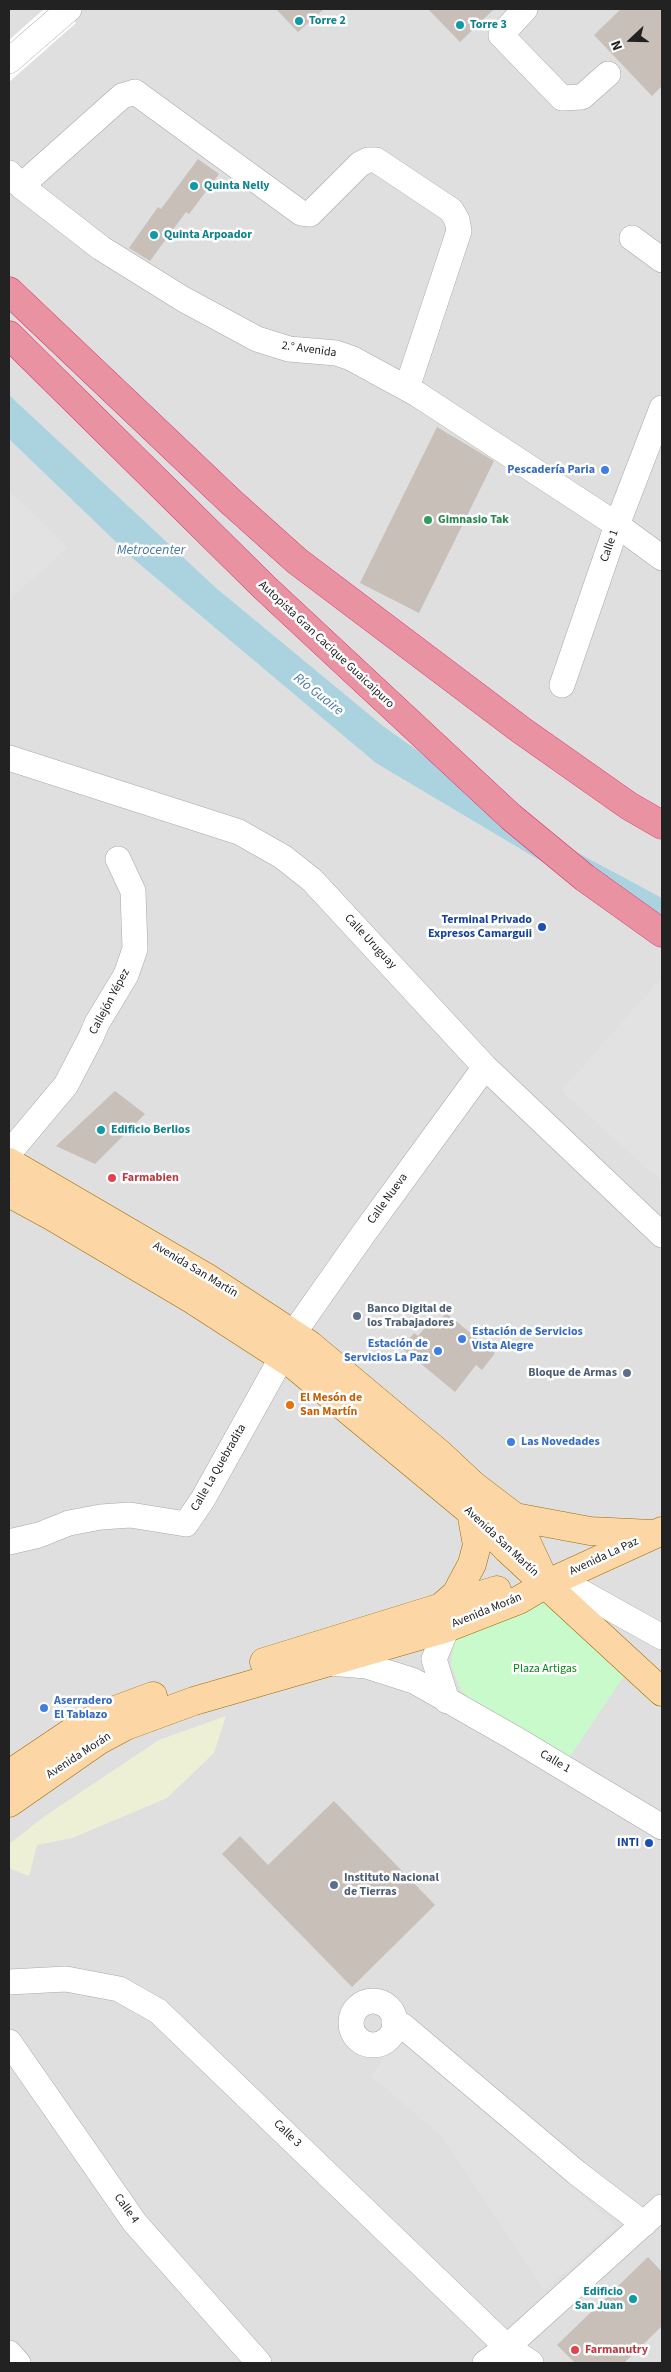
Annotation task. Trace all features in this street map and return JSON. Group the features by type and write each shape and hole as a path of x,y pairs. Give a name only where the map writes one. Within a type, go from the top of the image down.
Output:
{"highway":[{"path":"9,291 208,481 297,561 521,730 629,806 662,825"},
{"name":"Autopista Gran Cacique Guaicaipuro","path":"9,335 264,587 511,816 604,893 662,933"}],"main road":[{"name":"Avenida San Martín","path":"9,1162 206,1277 288,1346 471,1512 507,1549 546,1584"},
{"name":"Avenida San Martín","path":"9,1193 54,1217 193,1300 288,1346 339,1368 440,1454 473,1485 515,1518 546,1584"},
{"path":"444,1618 472,1564 477,1545 471,1512"},
{"path":"515,1518 590,1531 658,1533"},
{"name":"Avenida La Paz","path":"546,1584 658,1533"},
{"path":"546,1584 662,1692"},
{"name":"Avenida Morán","path":"9,1803 98,1741 126,1726 194,1701 327,1663 444,1618 503,1588 546,1584"},
{"name":"Avenida Morán","path":"9,1774 45,1748 82,1725 137,1701 444,1618"}],"street":[{"path":"525,9 501,35 562,98 582,96 608,74"},
{"path":"9,61 67,10"},
{"path":"15,179 122,96 135,92 301,213 310,214 360,164 368,160 376,160 451,210 457,220 459,231 407,388"},
{"name":"2.° Avenida","path":"15,179 101,248 183,299 257,339 289,349 336,353 351,358 407,388 617,525 662,558"},
{"path":"632,238 662,260"},
{"name":"Calle 1","path":"562,685 617,525 662,408"},
{"name":"Calle Uruguay","path":"9,758 238,832 284,857 312,880 485,1067 662,1235"},
{"name":"Callejón Yépez","path":"9,1153 66,1085 91,1037 96,1023 126,975 135,949 133,891 118,859"},
{"name":"Calle Nueva","path":"288,1346 393,1192 485,1067"},
{"name":"Calle La Quebradita","path":"9,1542 40,1535 70,1523 130,1515 186,1524 203,1499 288,1346"},
{"path":"546,1584 574,1588 662,1637"},
{"path":"444,1618 434,1659 447,1700"},
{"name":"Calle 1","path":"327,1663 367,1666 414,1681 539,1752 662,1827"},
{"name":"Calle 3","path":"9,1982 66,1979 119,1989 158,2011 494,2358 531,2363"},
{"path":"394,2022 402,2026 577,2174 653,2215 494,2358"},
{"name":"Calle 4","path":"9,2042 135,2223 259,2363"},
{"path":"9,2353 18,2363"}],"shaded area":[{"path":"9,9 662,9 662,2363 9,2363"},
{"path":"9,490 68,548 9,600"},
{"path":"662,977 662,1182 561,1091"},
{"path":"401,2032 617,2227 544,2290 440,2135 371,2076"}],"green space":[{"name":"Plaza Artigas","path":"561,1588 638,1655 563,1767 482,1711 461,1690 451,1665 454,1641 464,1626"},
{"path":"226,1716 214,1753 167,1798 72,1838 37,1845 29,1876 9,1868 9,1844 45,1816 159,1740"}],"water":[{"name":"Metrocenter","path":"9,395 216,588 383,726 511,817 662,898 662,933 376,763 137,562 9,439"}],"pier":[{"path":"44,9 64,9 76,23 9,82 9,40"}],"building":[{"name":"Torre 2","path":"276,9 324,9 298,32"},
{"name":"Torre 3","path":"428,9 494,9 460,42"},
{"path":"621,9 662,9 662,86 652,96 594,35"},
{"path":"198,159 219,174 189,214 186,212 150,261 129,248 158,207 161,209"},
{"name":"Gimnasio Tak","path":"437,427 494,461 419,613 360,583"},
{"name":"Edificio Berlios","path":"115,1091 145,1114 95,1164 56,1146"},
{"path":"446,1313 495,1353 482,1370 476,1365 455,1392 402,1348 414,1333 418,1336 434,1317 439,1321"},
{"name":"Instituto Nacional de Tierras","path":"334,1801 435,1905 352,1987 222,1854 240,1836 268,1865"},
{"name":"Edificio San Juan","path":"648,2257 662,2272 662,2326 624,2363 575,2363 557,2345"}],"place":[{"name":"Torre 2","path":"299,21"},
{"name":"Torre 3","path":"460,25"},
{"name":"Quinta Nelly","path":"194,186"},
{"name":"Quinta Arpoador","path":"154,235"},
{"name":"Pescadería Paria","path":"605,470"},
{"name":"Gimnasio Tak","path":"428,520"},
{"name":"Terminal Privado Expresos Camarguii","path":"542,927"},
{"name":"Edificio Berlios","path":"101,1130"},
{"name":"Farmabien","path":"112,1178"},
{"name":"Banco Digital de los Trabajadores","path":"357,1316"},
{"name":"Estación de Servicios Vista Alegre","path":"462,1339"},
{"name":"Estación de Servicios La Paz","path":"438,1351"},
{"name":"Bloque de Armas","path":"627,1373"},
{"name":"El Mesón de San Martín","path":"290,1405"},
{"name":"Las Novedades","path":"511,1442"},
{"name":"Aserradero El Tablazo","path":"44,1708"},
{"name":"INTI","path":"649,1843"},
{"name":"Instituto Nacional de Tierras","path":"334,1885"},
{"name":"Edificio San Juan","path":"633,2299"},
{"name":"Farmanutry","path":"575,2350"}],"water label":[{"name":"Río Guaire","path":"318,695"}]}
